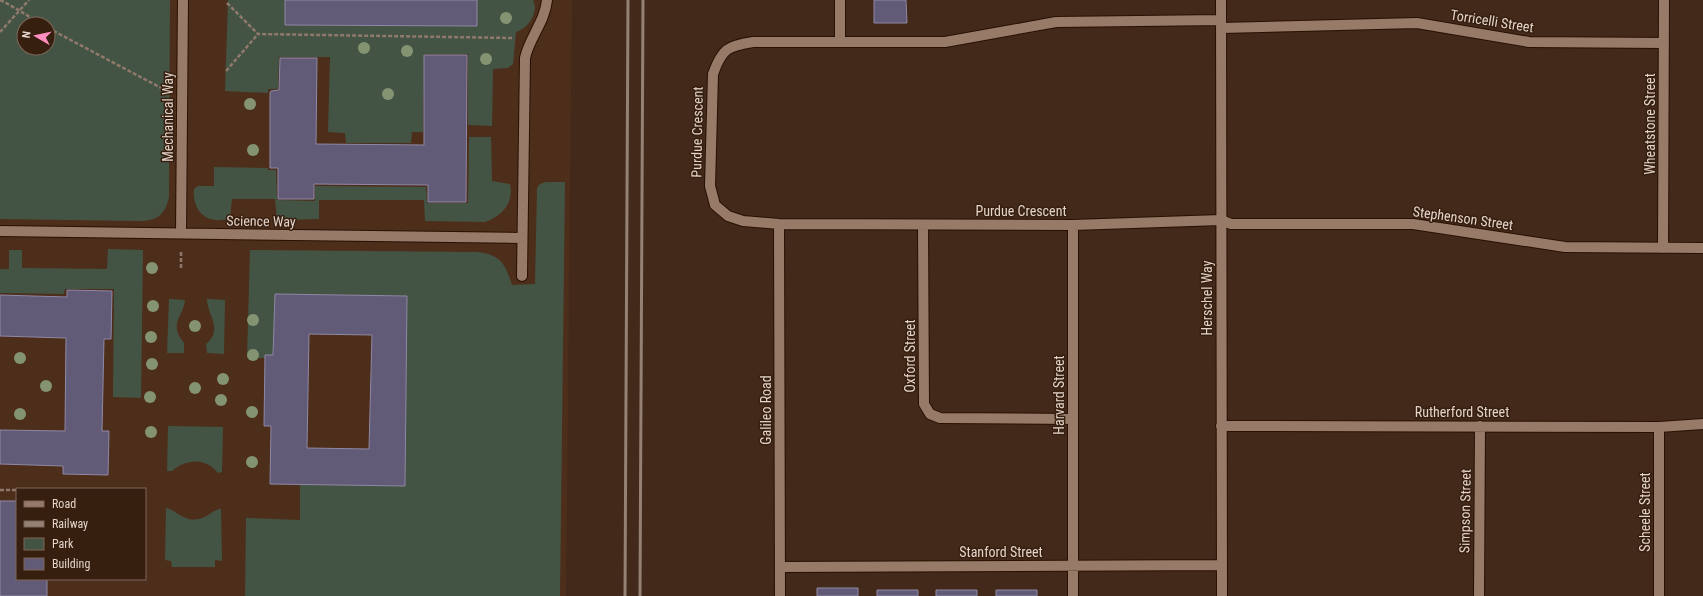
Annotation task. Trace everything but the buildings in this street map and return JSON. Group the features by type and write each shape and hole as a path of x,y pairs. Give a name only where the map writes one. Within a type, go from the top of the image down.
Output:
{"street":[{"name":"Mechanical Way","path":"181,233 183,0"},
{"path":"522,276 525,58 527,48 541,24 547,0"},
{"path":"840,0 840,42"},
{"name":"Herschel Way","path":"1221,0 1222,596"},
{"name":"Wheatstone Street","path":"1663,248 1664,0"},
{"name":"Purdue Crescent","path":"1221,24 1056,22 945,42 753,42 732,46 719,57 713,74 710,186 715,205 728,216 743,221 779,224 1073,225 1221,220"},
{"name":"Torricelli Street","path":"1221,24 1417,23 1529,42 1664,42"},
{"name":"Stephenson Street","path":"1221,220 1231,224 1413,224 1565,247 1703,248"},
{"name":"Galileo Road","path":"779,224 780,596"},
{"name":"Oxford Street","path":"922,225 924,404 930,414 940,418 1073,419"},
{"name":"Harvard Street","path":"1073,225 1073,596"},
{"name":"Science Way","path":"0,231 522,238"},
{"name":"Rutherford Street","path":"1221,426 1658,427 1703,424"},
{"name":"Simpson Street","path":"1479,596 1480,426"},
{"name":"Scheele Street","path":"1658,427 1659,596"},
{"name":"Stanford Street","path":"780,567 1222,565"}],"path":[{"path":"0,0 27,16"},
{"path":"0,32 28,0"},
{"path":"227,3 258,34 533,38"},
{"path":"56,32 160,87 182,101"},
{"path":"226,70 258,34"},
{"path":"0,490 16,490"}],"shaded area":[{"path":"0,0 572,0 566,596 0,596"}],"green space":[{"path":"0,0 170,0 169,197 165,208 159,216 151,220 0,219"},
{"path":"228,0 285,0 285,25 477,26 477,0 533,0 535,10 529,23 521,30 516,32 513,64 508,68 493,69 492,126 468,125 468,54 424,54 423,132 412,132 411,143 346,143 345,133 328,132 330,57 279,57 278,89 268,89 268,93 225,91"},
{"path":"469,137 491,137 492,181 510,184 510,197 505,208 497,216 485,222 425,221 424,200 319,200 319,219 282,220 277,219 275,199 232,199 230,218 214,220 203,215 198,210 194,197 194,189 198,186 214,186 214,167 268,168 268,170 276,170 277,200 315,201 315,186 426,187 427,203 468,203"},
{"path":"546,182 565,182 560,596 245,596 246,518 300,520 300,484 405,486 407,296 275,294 273,355 265,355 265,358 247,358 250,250 476,252 491,255 500,261 507,271 512,285 535,284 537,188 540,184"},
{"path":"108,249 143,250 141,398 113,397 114,289 65,289 64,294 0,293 0,269 9,269 9,250 22,250 22,268 107,269"},
{"path":"169,299 185,300 177,325 179,336 184,343 184,353 167,353"},
{"path":"207,299 225,300 224,354 207,353 206,344 214,333 214,327"},
{"path":"168,426 223,427 222,472 218,473 207,464 201,462 189,462 172,471 167,471"},
{"path":"166,508 191,519 202,518 216,510 221,509 222,561 215,560 215,567 172,567 171,561 165,560"}],"railway":[{"path":"625,596 628,0"},
{"path":"640,596 643,0"}]}
